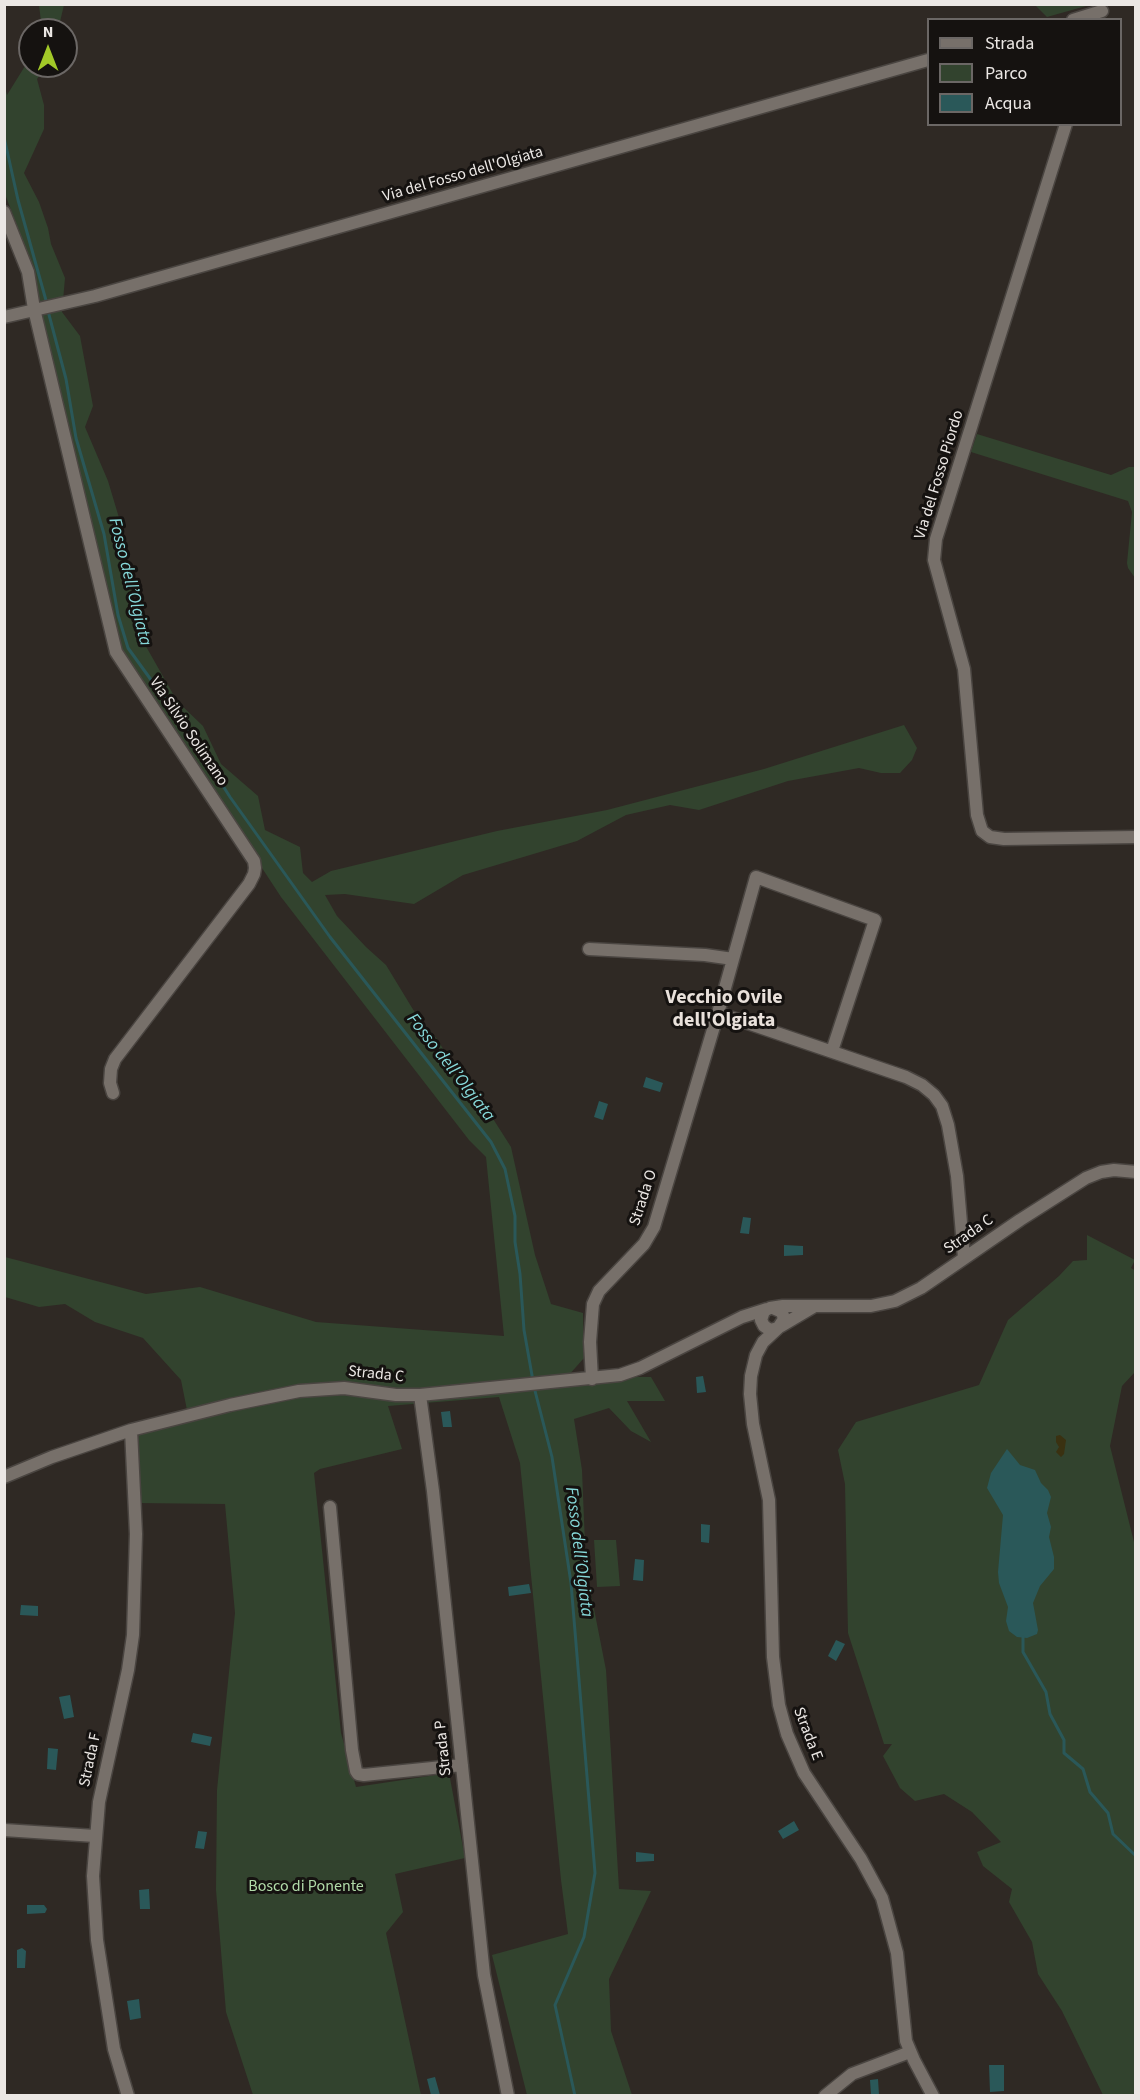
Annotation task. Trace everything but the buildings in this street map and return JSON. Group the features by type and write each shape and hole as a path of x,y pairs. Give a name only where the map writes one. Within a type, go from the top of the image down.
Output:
{"street":[{"path":"1080,18 1102,12"},
{"name":"Via del Fosso dell'Olgiata","path":"4,317 107,292 927,60"},
{"name":"Via del Fosso Piordo","path":"1065,126 936,539 934,560 964,669 977,814 982,831 990,837 1004,839 1136,837"},
{"path":"4,213 43,307"},
{"name":"Via Silvio Solimano","path":"43,307 116,652 254,861 255,868 249,884 115,1059 111,1069 113,1093"},
{"name":"Strada O","path":"592,1379 590,1327 596,1297 610,1277 644,1244 652,1231 756,878 875,920 832,1051"},
{"path":"589,949 705,955 733,959"},
{"path":"718,1013 915,1081 928,1090 938,1100 947,1119 954,1156 964,1258"},
{"name":"Strada C","path":"4,1477 52,1457 131,1430 230,1405 311,1389 344,1388 396,1395 420,1395 620,1375 640,1368 742,1317 814,1306 871,1306 891,1302 921,1288 1020,1220 1091,1175 1114,1170 1136,1172"},
{"path":"779,1327 783,1316 779,1310 766,1315 770,1330 779,1327 814,1306"},
{"name":"Strada E","path":"766,1315 751,1376 751,1403 753,1424 769,1500 773,1657 779,1705 787,1734 804,1773 861,1859 882,1898 897,1953 905,2029 910,2052 933,2096"},
{"name":"Strada E","path":"756,1355 763,1342 779,1327"},
{"name":"Strada P","path":"420,1395 433,1491 484,1975 508,2096"},
{"name":"Strada F","path":"128,2096 114,2049 96,1931 93,1876 101,1788 128,1670 133,1635 136,1534 131,1430"},
{"path":"330,1507 352,1750 356,1771 364,1775 462,1765"},
{"path":"4,1830 95,1836"},
{"path":"825,2096 852,2074 910,2052"}],"green space":[{"path":"39,5 64,5 61,18 41,18"},
{"path":"1035,5 1087,5 1047,17"},
{"name":"Bosco di Ponente","path":"18,77 38,78 44,105 44,129 24,173 39,202 51,244 65,278 62,312 80,336 93,406 85,427 108,481 120,521 135,627 177,701 203,726 221,764 258,796 265,830 300,847 303,873 312,882 331,871 497,831 607,810 764,769 904,725 917,748 912,760 900,773 881,773 859,768 788,781 699,810 670,805 626,815 577,841 463,875 414,904 345,894 325,895 337,916 386,965 417,1016 437,1039 470,1092 490,1114 511,1147 535,1255 551,1304 583,1313 584,1358 568,1376 651,1377 665,1401 627,1401 651,1442 631,1431 609,1408 574,1419 582,1470 586,1568 606,1670 619,1889 651,1891 609,1979 611,2031 632,2095 527,2095 492,1955 568,1934 520,1463 499,1397 388,1406 402,1449 320,1469 314,1473 341,1733 356,1787 449,1773 465,1858 395,1874 403,1912 386,1933 421,2095 253,2095 226,2012 216,1890 217,1790 235,1613 225,1504 136,1503 131,1430 188,1415 181,1380 143,1338 95,1322 65,1304 39,1307 5,1297 5,1257 146,1294 200,1287 316,1322 504,1336 486,1157 469,1140 281,897 120,651 39,313 31,263 5,194 4,83 7,95"},
{"path":"977,434 1111,475 1129,467 1135,467 1135,578 1127,563 1132,512 1128,501 971,452"},
{"path":"1087,1235 1135,1260 1131,1268 1136,1271 1135,1372 1122,1386 1110,1446 1136,1550 1135,2095 1103,2095 1062,2011 1038,1974 1032,1942 1009,1902 1012,1889 983,1866 977,1852 1001,1842 972,1812 944,1794 915,1801 900,1788 883,1756 892,1744 884,1744 848,1633 845,1484 838,1450 856,1422 979,1385 1008,1320 1073,1261 1087,1260"},
{"path":"594,1540 616,1540 620,1586 597,1587"}],"sand":[{"path":"1060,1435 1066,1440 1064,1454 1061,1457 1056,1452 1059,1447 1056,1436"}],"water":[{"path":"646,1077 663,1083 660,1092 643,1087"},
{"path":"599,1101 608,1104 603,1120 594,1117"},
{"path":"743,1217 751,1218 749,1234 740,1233"},
{"path":"784,1245 803,1246 803,1255 784,1256"},
{"path":"703,1376 706,1392 697,1393 696,1377"},
{"path":"450,1411 452,1427 443,1427 441,1412"},
{"path":"1007,1449 1020,1465 1035,1470 1051,1497 1047,1513 1051,1527 1049,1537 1054,1557 1054,1569 1040,1586 1033,1603 1037,1634 1027,1638 1017,1637 1009,1631 1006,1621 1008,1607 999,1583 998,1572 1003,1515 987,1488 991,1473"},
{"path":"701,1524 710,1525 709,1543 701,1542"},
{"path":"635,1559 644,1560 643,1581 633,1580"},
{"path":"529,1584 531,1593 509,1596 508,1587"},
{"path":"21,1605 38,1606 38,1616 20,1615"},
{"path":"836,1640 845,1644 836,1661 828,1656"},
{"path":"70,1695 74,1717 64,1719 59,1697"},
{"path":"193,1733 212,1737 210,1746 191,1742"},
{"path":"48,1748 58,1749 56,1770 47,1769"},
{"path":"794,1821 799,1830 783,1839 778,1831"},
{"path":"198,1831 207,1832 204,1849 195,1848"},
{"path":"636,1852 654,1854 654,1861 636,1862"},
{"path":"149,1889 150,1909 140,1909 139,1890"},
{"path":"27,1905 44,1905 47,1909 45,1913 27,1914"},
{"path":"22,1948 26,1951 25,1968 17,1968 17,1950"},
{"path":"139,1999 141,2018 130,2020 127,2001"},
{"path":"989,2065 1004,2065 1004,2091 990,2092"},
{"path":"435,2077 440,2095 431,2095 427,2079"},
{"path":"878,2079 879,2095 871,2095 870,2080"}],"waterway":[{"name":"Fosso dell’Olgiata","path":"4,137 18,200 47,304"},
{"name":"Fosso dell’Olgiata","path":"48,311 66,379 76,438 104,534 118,615 128,648 330,937 491,1142 505,1169 515,1216 515,1242 524,1330 533,1381"},
{"name":"Fosso dell’Olgiata","path":"534,1387 552,1457 571,1583 595,1873 584,1937 555,2005 575,2096"},
{"path":"1023,1637 1023,1652 1046,1692 1050,1714 1064,1740 1064,1753 1083,1769 1090,1792 1108,1813 1113,1834 1136,1856"}],"district":[{"name":"Vecchio Ovile dell'Olgiata","path":"724,1010"}]}
